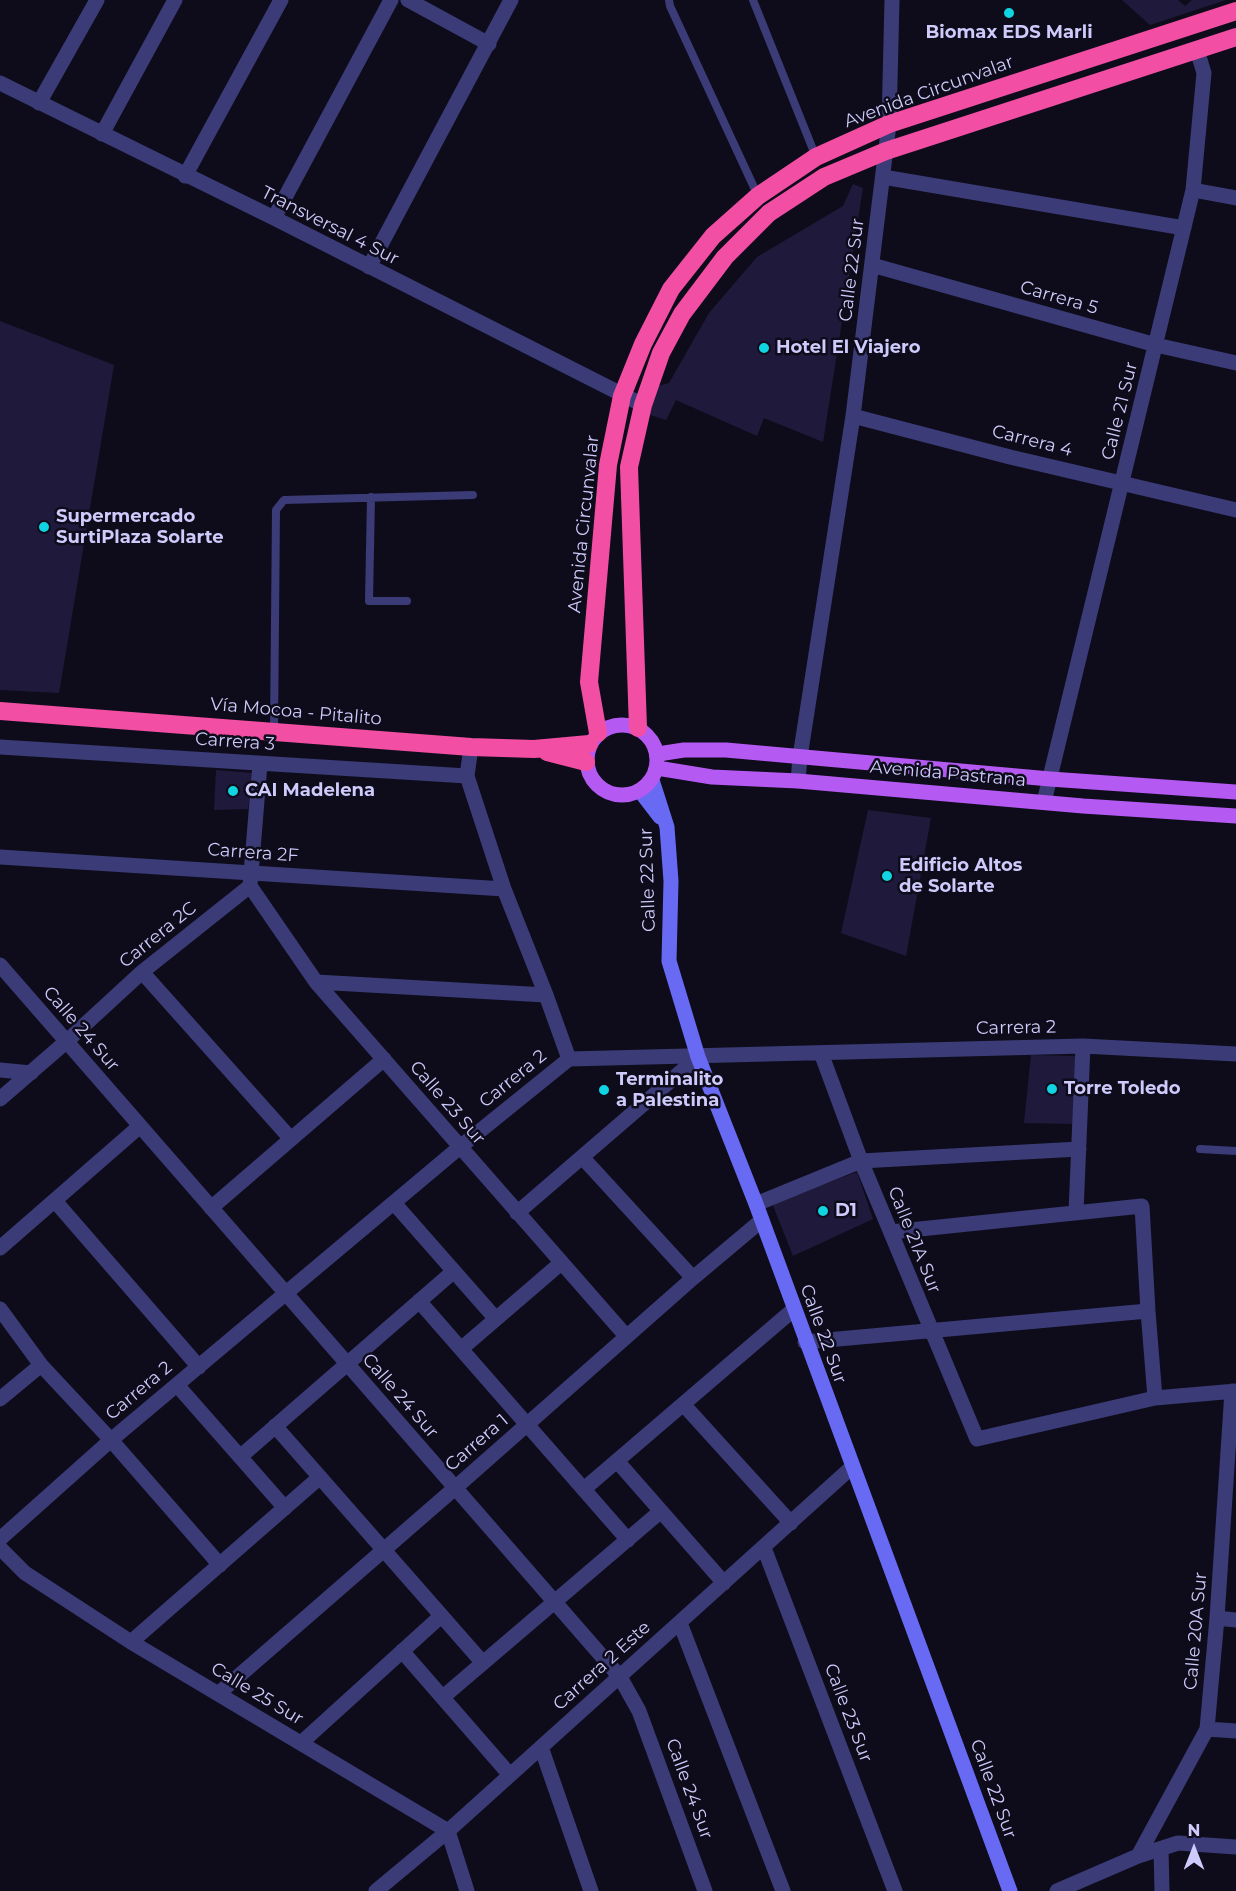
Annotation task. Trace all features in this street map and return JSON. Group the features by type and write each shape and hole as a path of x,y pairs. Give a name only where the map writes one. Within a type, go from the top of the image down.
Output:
{"highway":[{"name":"Avenida Circunvalar","path":"594,738 589,682 608,465 622,396 643,344 671,289 713,236 758,196 816,157 889,124 1236,11"},
{"path":"638,728 629,467 643,405 661,353 682,315 725,257 769,213 824,177 886,151 1236,38"},
{"path":"1146,41 1154,65"},
{"name":"Vía Mocoa - Pitalito","path":"0,711 471,747 534,749 594,738"},
{"path":"534,749 586,762"}],"main road":[{"path":"617,724 638,728 651,739 656,768 640,791 623,796 605,792 591,780 586,762 594,738 617,724"},
{"name":"Avenida Pastrana","path":"656,768 684,750 726,750 1050,779 1236,792"},
{"name":"Avenida Pastrana","path":"656,768 712,777 798,781 1236,816"},
{"name":"Calle 22 Sur","path":"656,768 668,827 671,881 669,961 698,1057 762,1220 793,1310 1010,1891"},
{"path":"640,791 668,827"}],"street":[{"path":"39,103 97,0"},
{"path":"102,134 175,0"},
{"path":"185,176 281,0"},
{"path":"274,219 391,0"},
{"path":"408,0 489,44"},
{"path":"369,267 511,0"},
{"name":"Calle 22 Sur","path":"798,781 848,443 854,416 883,177 889,124 892,0"},
{"name":"Calle 21 Sur","path":"1044,802 1193,190 1204,73 1197,50"},
{"name":"Transversal 4 Sur","path":"0,82 643,405"},
{"path":"883,177 1184,228"},
{"path":"1193,190 1236,198"},
{"name":"Carrera 5","path":"872,265 1156,345 1236,363"},
{"name":"Carrera 4","path":"854,416 1122,484 1236,510"},
{"name":"Carrera 3","path":"0,747 467,776"},
{"path":"471,747 467,776 504,889 569,1059"},
{"path":"251,879 260,764"},
{"name":"Carrera 2F","path":"0,857 251,879 504,889"},
{"name":"Carrera 2C","path":"0,1099 142,972 251,879"},
{"name":"Calle 23 Sur","path":"251,879 316,982 626,1336"},
{"name":"Calle 24 Sur","path":"0,965 620,1677 639,1710 705,1891"},
{"path":"142,972 291,1139"},
{"path":"316,982 546,995"},
{"path":"1076,1212 1083,1046"},
{"name":"Carrera 2","path":"0,1539 111,1440 460,1147 569,1059 1083,1046 1236,1054"},
{"name":"Calle 21A Sur","path":"821,1053 861,1161 977,1439 1155,1398"},
{"path":"518,1213 698,1057"},
{"path":"211,1208 384,1059"},
{"path":"0,1070 31,1073"},
{"path":"0,1248 140,1126"},
{"path":"756,1204 861,1161 1079,1149"},
{"path":"582,1157 693,1278"},
{"path":"56,1201 199,1367"},
{"path":"394,1203 496,1319"},
{"path":"891,1232 1142,1206 1155,1398 1234,1391"},
{"name":"Carrera 1","path":"218,1694 626,1336 762,1220"},
{"path":"461,1349 561,1263"},
{"path":"240,1457 454,1271"},
{"path":"419,1301 628,1540"},
{"path":"0,1309 42,1365 220,1565"},
{"path":"584,1490 793,1310"},
{"path":"805,1342 1148,1311"},
{"path":"0,1399 42,1365"},
{"path":"177,1385 285,1508"},
{"name":"Calle 20A Sur","path":"1138,1856 1207,1729 1234,1391"},
{"path":"682,1404 791,1522"},
{"path":"275,1426 483,1663"},
{"path":"616,1461 724,1583"},
{"name":"Carrera 2 Este","path":"376,1891 448,1831 852,1467"},
{"path":"131,1642 320,1478"},
{"path":"443,1697 661,1511"},
{"name":"Calle 25 Sur","path":"0,1548 25,1573 131,1642 448,1831"},
{"name":"Calle 23 Sur","path":"764,1548 896,1891"},
{"path":"302,1743 441,1616"},
{"path":"1217,1618 1236,1620"},
{"path":"680,1623 783,1891"},
{"path":"402,1651 510,1775"},
{"path":"1207,1729 1236,1731"},
{"path":"541,1747 591,1891"},
{"path":"448,1831 466,1891"},
{"path":"1057,1891 1138,1856 1178,1842 1236,1846"},
{"path":"1161,1849 1162,1891"}],"lane":[{"path":"669,0 758,196"},
{"path":"753,0 816,157"},
{"path":"274,731 276,510 284,500 473,495"},
{"path":"371,497 369,601 407,601"},
{"path":"1200,1149 1236,1151"}],"building":[{"path":"1122,0 1178,0 1185,6 1192,0 1226,0 1150,25"},
{"name":"Hotel El Viajero","path":"853,184 863,188 823,442 764,418 757,436 676,400 666,420 647,414 658,386 669,383 709,313 757,257 843,206"},
{"name":"Supermercado SurtiPlaza Solarte","path":"0,321 114,365 59,693 0,690"},
{"name":"CAI Madelena","path":"216,770 253,773 248,809 214,810"},
{"name":"Edificio Altos de Solarte","path":"868,810 931,818 906,956 841,933"},
{"name":"Torre Toledo","path":"1031,1055 1078,1056 1074,1124 1024,1123"},
{"name":"D1","path":"857,1172 873,1219 793,1256 772,1203"}],"place":[{"name":"Biomax EDS Marli","path":"1009,13"},
{"name":"Hotel El Viajero","path":"764,348"},
{"name":"Supermercado SurtiPlaza Solarte","path":"44,527"},
{"name":"CAI Madelena","path":"233,791"},
{"name":"Edificio Altos de Solarte","path":"887,876"},
{"name":"Torre Toledo","path":"1052,1089"},
{"name":"Terminalito a Palestina","path":"604,1090"},
{"name":"D1","path":"823,1211"}]}
